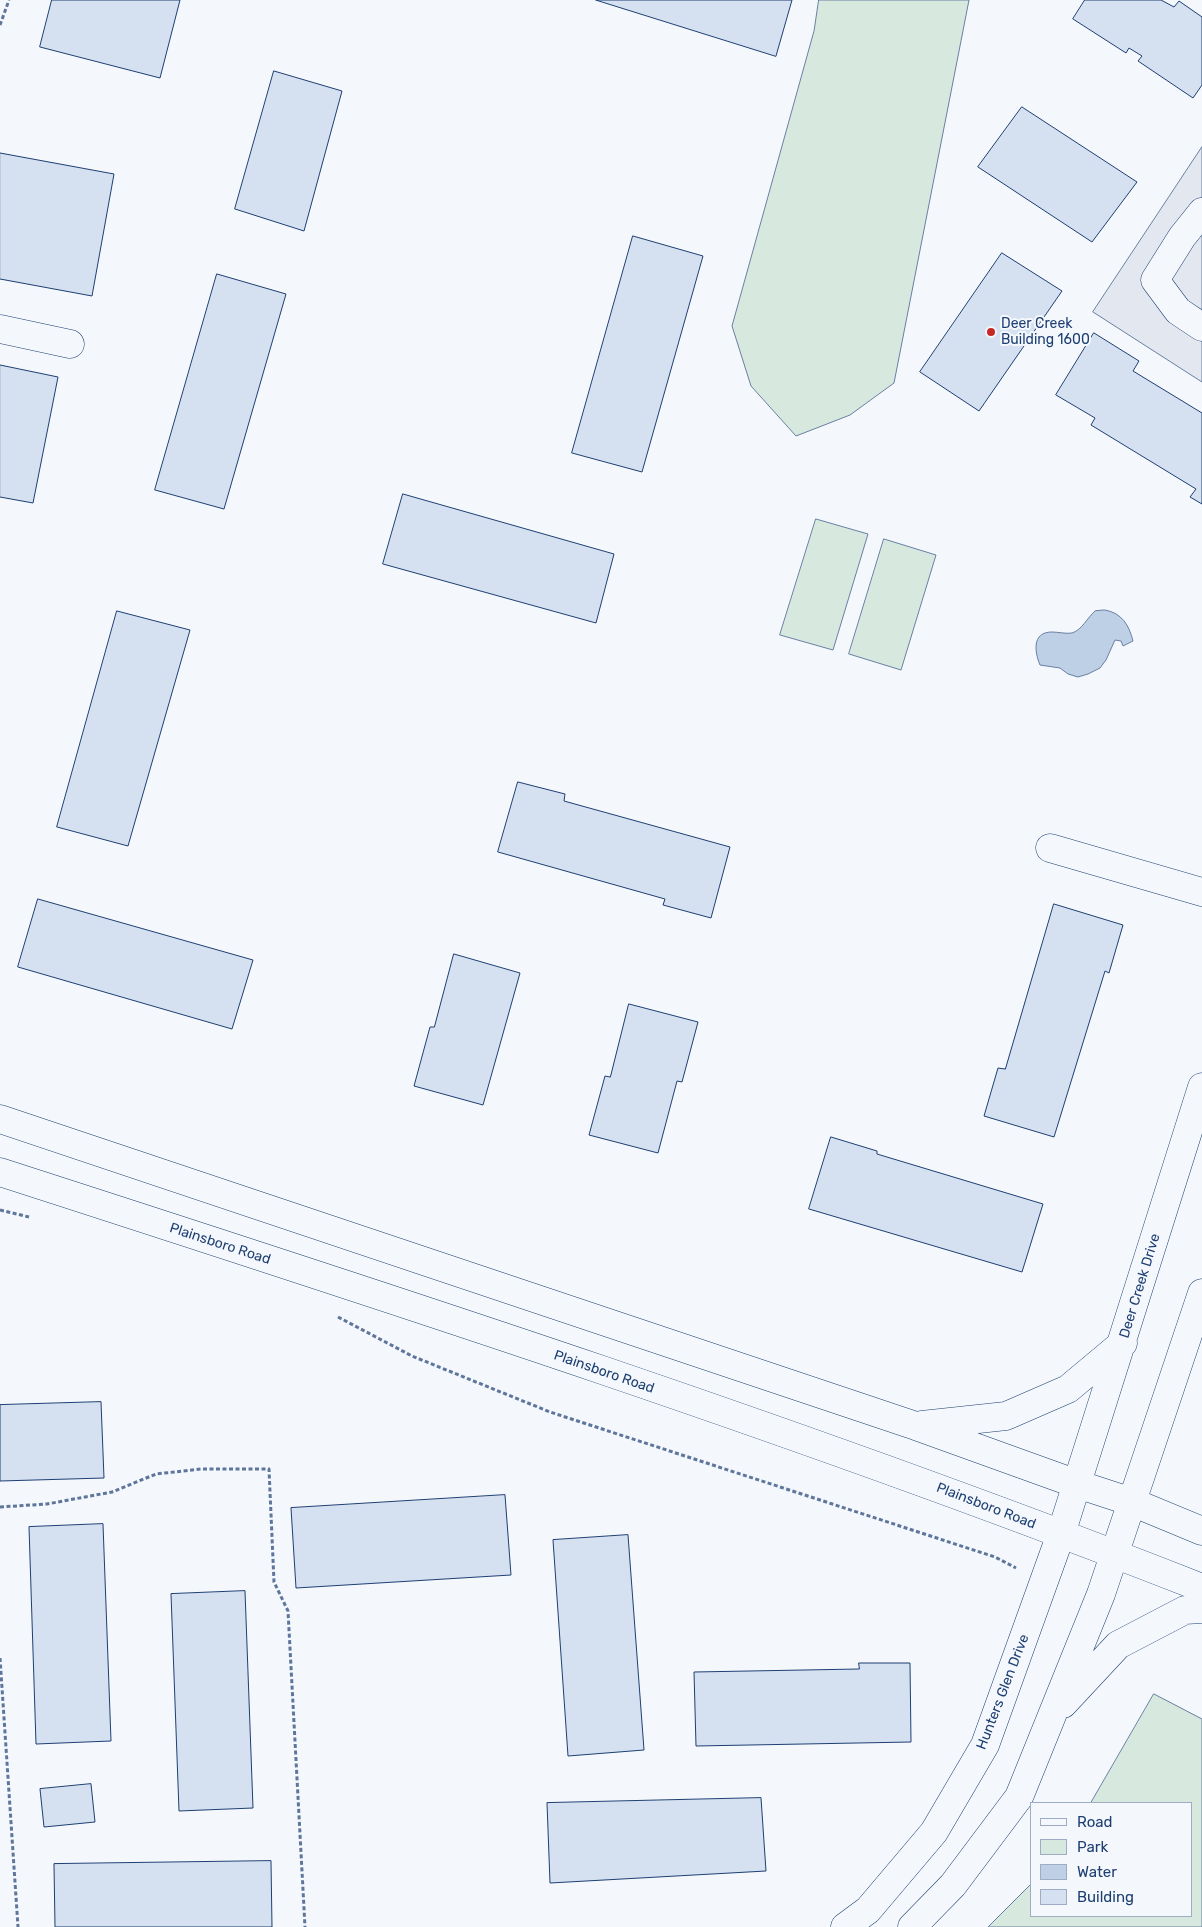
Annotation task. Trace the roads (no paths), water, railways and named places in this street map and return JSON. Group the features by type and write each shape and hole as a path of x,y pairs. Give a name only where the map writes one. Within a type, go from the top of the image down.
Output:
{"street":[{"path":"1202,212 1182,237 1155,280 1178,311 1202,327"},
{"path":"0,329 70,344"},
{"path":"1050,848 1202,892"},
{"name":"Deer Creek Drive","path":"1061,1534 1123,1343 1202,1088"},
{"path":"0,1119 916,1426 1132,1502 1202,1531"},
{"name":"Plainsboro Road","path":"0,1172 596,1369 866,1461 1202,1588"},
{"path":"912,1927 953,1885 1019,1797 1101,1594 1202,1293"},
{"path":"916,1426 1006,1416 1068,1389 1123,1343"},
{"name":"Hunters Glen Drive","path":"845,1927 868,1910 934,1832 985,1745 1061,1534"},
{"path":"1050,1718 1118,1645 1185,1610 1202,1609"}],"water":[{"path":"1105,610 1116,614 1124,621 1133,641 1123,646 1121,641 1115,640 1106,660 1100,668 1078,677 1068,674 1060,668 1040,665 1036,644 1041,635 1052,632 1072,633 1082,627 1095,611"}],"place":[{"name":"Deer Creek Building 1600","path":"991,332"}]}
